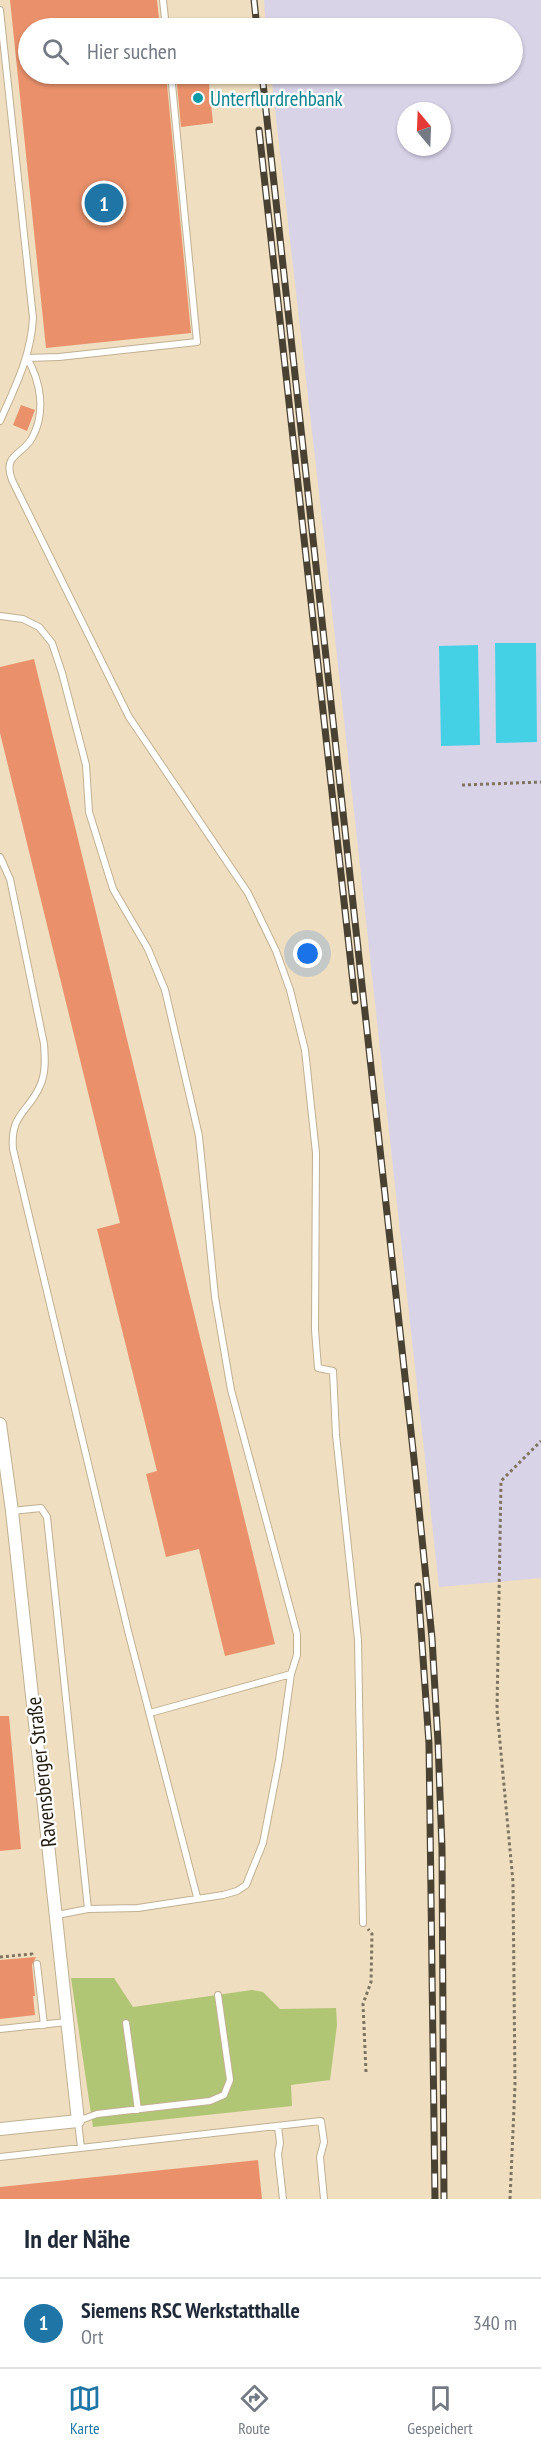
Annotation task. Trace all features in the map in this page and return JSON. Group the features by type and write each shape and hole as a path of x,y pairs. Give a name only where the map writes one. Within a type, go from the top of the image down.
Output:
{"street":[{"name":"Ravensberger Straße","path":"0,1424 12,1511 78,2121"},
{"path":"0,2129 78,2121"}],"lane":[{"path":"163,0 165,18"},
{"path":"0,10 33,318 32,341 27,358 0,421"},
{"path":"27,358 59,357 197,342 172,84"},
{"path":"27,358 35,372 42,413 32,440 12,460 9,468 12,480 129,717 228,862 253,903 276,951 305,1050 316,1153 315,1330 318,1368 333,1371 336,1435 358,1640 363,1923"},
{"path":"0,616 23,619 39,627 52,643 86,765 89,812 113,889 148,949 165,990 199,1136 215,1297 231,1390 297,1634 297,1655 291,1674 279,1760 263,1843 246,1885 237,1891 138,1908 88,1909 57,1915"},
{"path":"0,856 10,879 46,1062 40,1086 17,1119 12,1132 13,1149 128,1631 197,1898"},
{"path":"12,1511 41,1509 47,1516 88,1909"},
{"path":"150,1713 291,1674"},
{"path":"37,1964 44,2025"},
{"path":"81,2148 78,2121 97,2114 210,2101 224,2095 230,2080 218,1995"},
{"path":"0,2029 68,2022"},
{"path":"126,2023 138,2110"},
{"path":"0,2157 321,2121 324,2142 320,2157 324,2199"},
{"path":"278,2127 280,2143 278,2154 283,2199"}],"path":[{"path":"462,784 541,782"},
{"path":"510,2199 515,2085 513,1882 496,1710 501,1481 541,1441"},
{"path":"363,1923 372,1934 371,1982 363,2004 366,2072"},
{"path":"0,1957 32,1953 33,1964 37,1964"}],"shaded area":[{"path":"264,0 541,0 541,1578 439,1587 272,84 523,84 523,18 265,18"}],"green space":[{"path":"71,1978 114,1978 133,2007 252,1990 263,1992 280,2009 336,2008 337,2025 330,2080 291,2085 292,2106 93,2127"}],"water":[{"path":"495,643 536,643 537,742 496,743"},
{"path":"478,645 480,745 441,746 439,646"}],"building":[{"path":"10,0 157,0 159,18 18,18 18,77"},
{"path":"19,84 167,84 191,333 46,348"},
{"name":"Unterflurdrehbank","path":"177,84 209,84 213,123 181,127"},
{"path":"21,405 35,410 27,431 13,425"},
{"path":"34,659 275,1644 225,1656 199,1549 166,1557 146,1474 157,1471 97,1229 120,1223 0,733 0,667"},
{"path":"0,1716 9,1716 21,1849 0,1851"},
{"path":"36,1957 32,1965 35,2015 0,2019 0,1960"},
{"path":"258,2160 262,2199 0,2199 0,2187"}],"railway":[{"path":"254,0 256,18"},
{"path":"263,84 432,1638 442,1848 444,2199"},
{"path":"259,130 355,1001"},
{"path":"418,1586 429,1744 435,2199"}],"place":[{"name":"Unterflurdrehbank","path":"198,98"},
{"name":"Siemens RSC Werkstatthalle","path":"104,203"}]}
